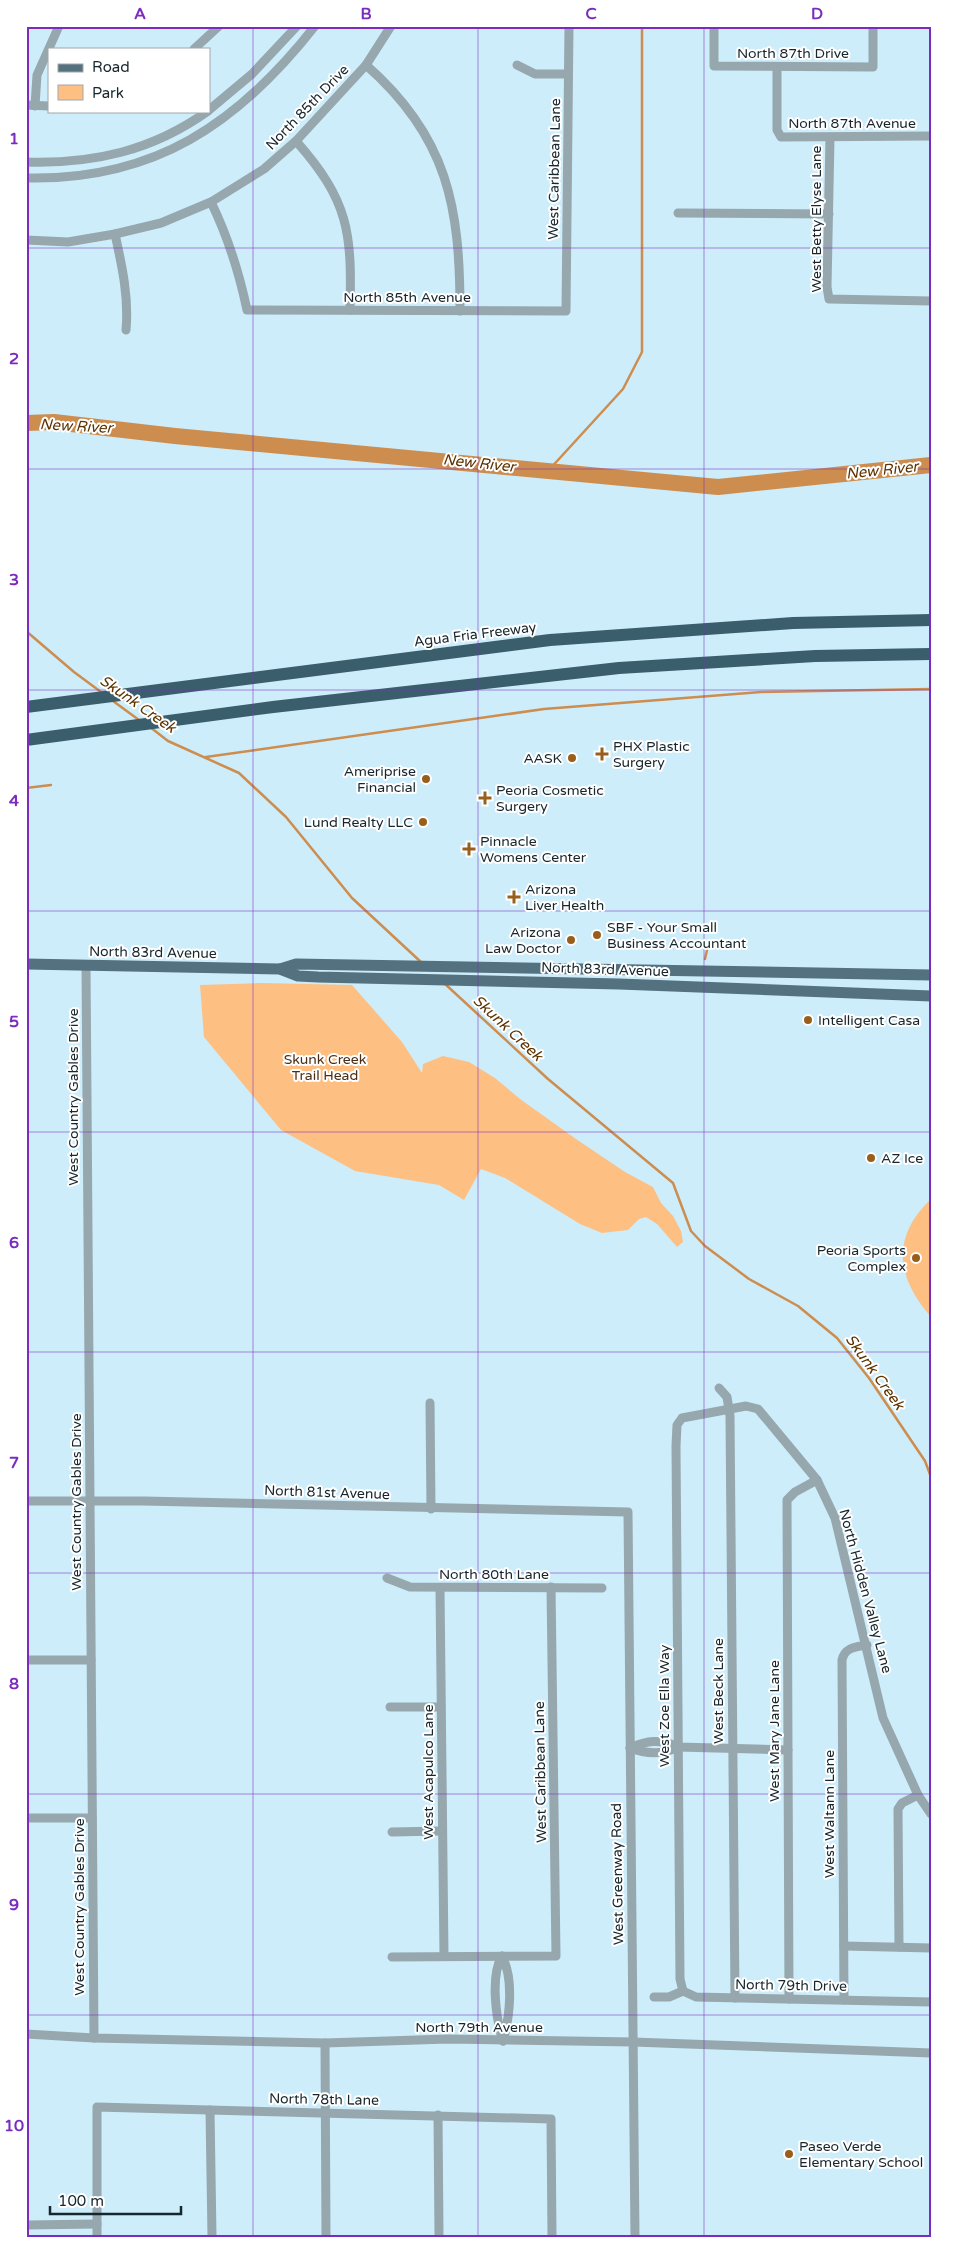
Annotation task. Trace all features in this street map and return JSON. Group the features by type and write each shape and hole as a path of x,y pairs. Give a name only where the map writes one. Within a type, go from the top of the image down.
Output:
{"highway":[{"name":"Agua Fria Freeway","path":"26,707 550,640 793,623 931,620"},
{"path":"26,740 273,707 619,668 815,656 931,654"}],"main road":[{"name":"North 83rd Avenue","path":"26,964 280,969 296,964 307,964 931,975"},
{"name":"North 83rd Avenue","path":"280,969 298,976 318,977 931,996"}],"street":[{"path":"49,48 59,26"},
{"path":"195,48 219,26"},
{"path":"210,109 252,74 297,26"},
{"path":"26,178 53,179 97,174 153,158 190,142 208,130 263,84 315,26"},
{"name":"North 85th Drive","path":"26,240 68,242 115,234 161,223 211,202 264,169 296,141 366,65 391,26"},
{"name":"West Caribbean Lane","path":"566,311 569,26"},
{"name":"North 87th Drive","path":"714,26 714,66 776,67 872,67 873,26"},
{"path":"48,50 37,75 31,105 48,106"},
{"path":"366,65 390,86 412,112 430,141 442,171 450,197 460,259 460,311"},
{"path":"517,66 535,74 568,74"},
{"name":"North 87th Avenue","path":"776,67 777,130 781,137 788,139 931,136"},
{"path":"26,162 94,160 122,152 167,135 206,112"},
{"name":"West Betty Elyse Lane","path":"830,138 827,287 829,300 931,301"},
{"path":"296,141 321,169 344,214 351,257 350,310"},
{"name":"North 85th Avenue","path":"211,202 226,235 240,278 247,310 566,311"},
{"path":"678,213 829,214"},
{"path":"115,234 126,288 128,311 126,330"},
{"name":"West Country Gables Drive","path":"86,966 94,2038"},
{"name":"West Beck Lane","path":"719,1388 724,1391 729,1407 734,1998"},
{"path":"430,1403 431,1509"},
{"name":"North Hidden Valley Lane","path":"678,1421 686,1416 729,1407 746,1406 758,1410 795,1451 816,1480 838,1526 883,1718 918,1795 931,1814"},
{"name":"West Zoe Ella Way","path":"678,1421 676,1438 680,1979 683,1991"},
{"name":"West Mary Jane Lane","path":"789,1999 787,1500 795,1492 816,1480"},
{"name":"North 81st Avenue","path":"26,1501 90,1500 628,1512"},
{"name":"West Greenway Road","path":"628,1512 635,2237"},
{"name":"North 80th Lane","path":"387,1578 410,1587 602,1588"},
{"name":"West Caribbean Lane","path":"502,1956 556,1956 551,1587"},
{"name":"West Acapulco Lane","path":"440,1588 444,1956"},
{"name":"West Waltann Lane","path":"844,2000 842,1660 844,1653 849,1649 867,1645"},
{"path":"26,1660 91,1660"},
{"path":"390,1707 441,1707"},
{"path":"630,1748 643,1742 666,1741 678,1747 788,1750"},
{"path":"899,1947 898,1809 902,1803 918,1795"},
{"path":"26,1818 92,1818"},
{"path":"392,1832 442,1832"},
{"path":"844,1946 931,1948"},
{"path":"392,1957 502,1956 508,1967 508,2021 503,2040"},
{"name":"North 79th Drive","path":"654,1997 669,1997 683,1991 696,1997 931,2002"},
{"name":"North 79th Avenue","path":"26,2034 94,2038 325,2043 448,2039 633,2042 931,2053"},
{"path":"325,2043 326,2237"},
{"name":"North 78th Lane","path":"97,2224 97,2107 438,2115 551,2119 552,2237"},
{"path":"210,2110 212,2237"},
{"path":"438,2115 439,2237"},
{"path":"26,2225 97,2224 97,2237"}],"green space":[{"name":"Skunk Creek Trail Head","path":"262,983 352,985 402,1042 422,1073 423,1064 443,1056 469,1062 495,1078 520,1099 576,1139 625,1172 653,1187 661,1203 673,1216 681,1231 683,1242 677,1247 657,1224 646,1217 639,1219 628,1230 602,1233 580,1224 505,1178 481,1169 464,1200 439,1185 355,1171 281,1130 204,1037 200,985"},
{"name":"Peoria Sports Complex","path":"931,1199 931,1317 919,1302 911,1287 905,1272 903,1257 904,1242 909,1228 918,1213"}],"waterway":[{"path":"548,471 623,389 642,352 642,26"},
{"name":"New River","path":"26,423 54,422 175,436 718,487 931,465"},
{"name":"Skunk Creek","path":"26,631 74,672 101,692"},
{"path":"206,757 544,709 761,692 931,689"},
{"name":"Skunk Creek","path":"113,701 139,720"},
{"name":"Skunk Creek","path":"150,727 168,741 239,773 286,817 352,898 422,963"},
{"path":"26,788 51,785"},
{"path":"705,959 707,950"},
{"name":"Skunk Creek","path":"444,983 548,1079 673,1183 691,1231 705,1246 749,1279 798,1306 837,1338 869,1378 925,1461 931,1477"}],"place":[{"name":"PHX Plastic Surgery","path":"602,754"},
{"name":"AASK","path":"572,758"},
{"name":"Ameriprise Financial","path":"426,779"},
{"name":"Peoria Cosmetic Surgery","path":"485,798"},
{"name":"Lund Realty LLC","path":"423,822"},
{"name":"Pinnacle Womens Center","path":"469,849"},
{"name":"Arizona Liver Health","path":"514,897"},
{"name":"SBF - Your Small Business Accountant","path":"597,935"},
{"name":"Arizona Law Doctor","path":"571,940"},
{"name":"Intelligent Casa","path":"808,1020"},
{"name":"AZ Ice","path":"871,1158"},
{"name":"Peoria Sports Complex","path":"916,1258"},
{"name":"Paseo Verde Elementary School","path":"789,2154"}]}
